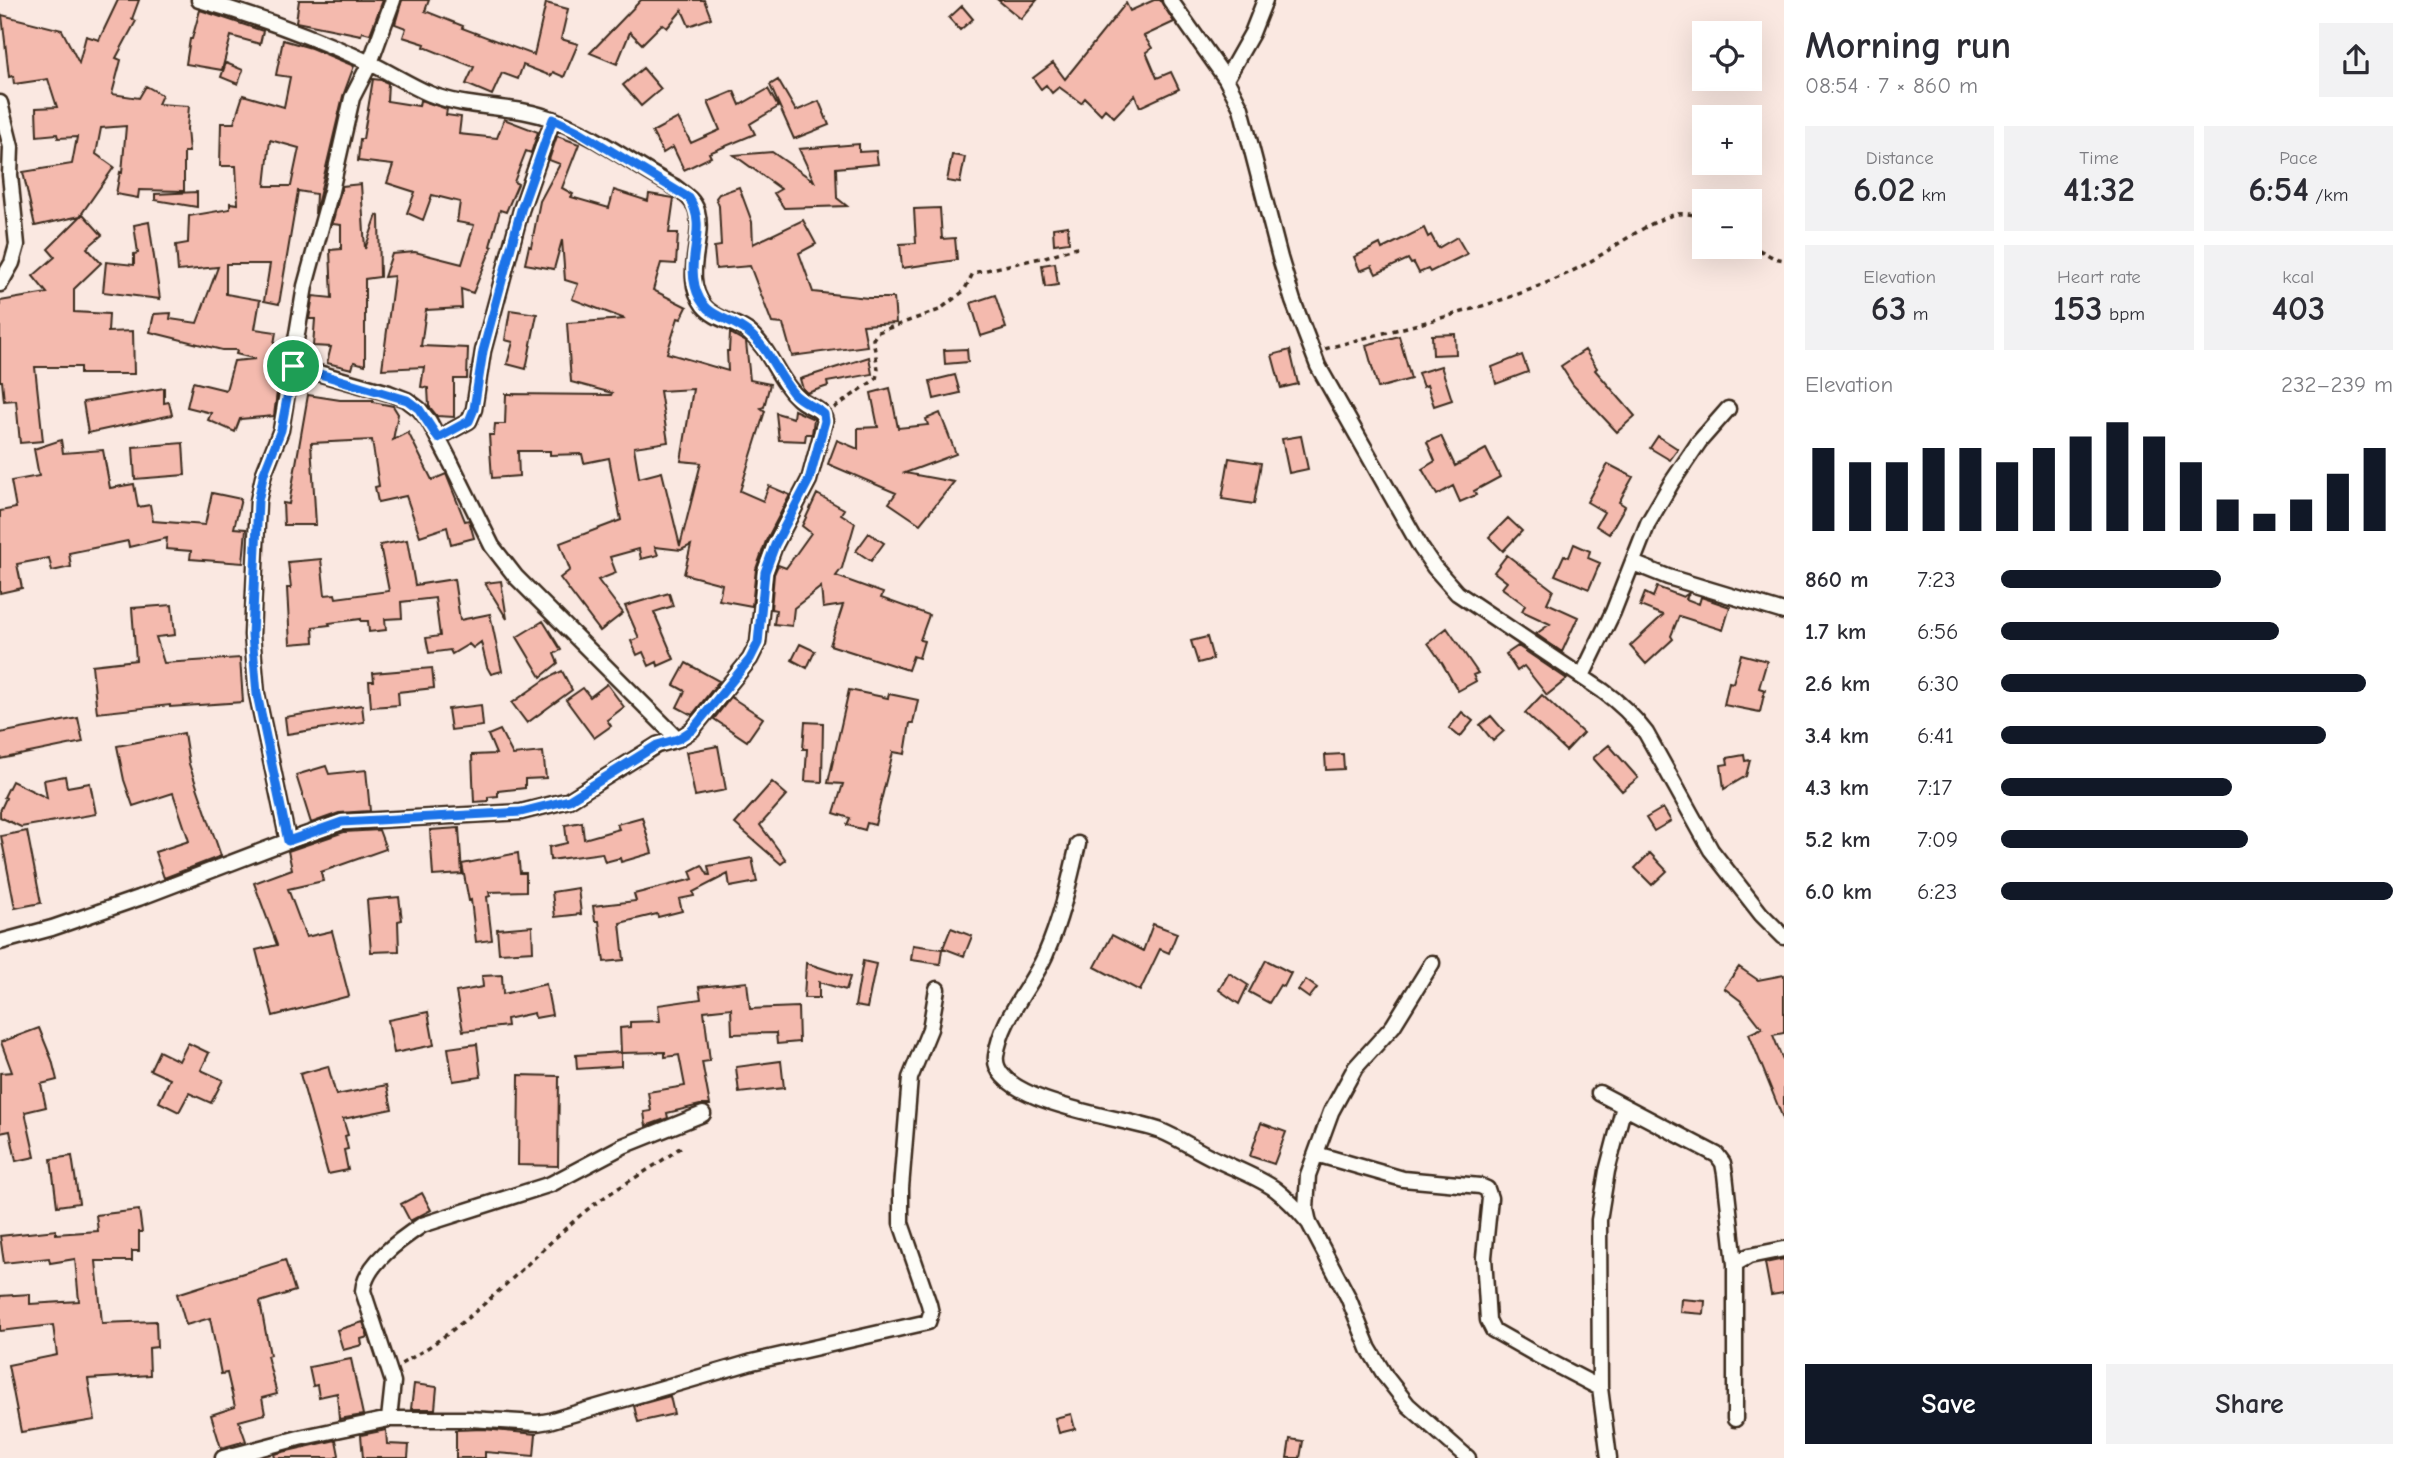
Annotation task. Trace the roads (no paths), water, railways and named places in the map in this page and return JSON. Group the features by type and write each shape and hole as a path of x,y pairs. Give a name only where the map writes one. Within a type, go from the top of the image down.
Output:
{"street":[{"path":"0,942 52,928 139,898 342,822 521,812 569,800 657,745 678,739 692,730 750,659 758,643 765,572 775,545 809,480 825,421 824,414 799,399 790,390 769,356 747,331 704,307 695,288 697,210 689,198 580,132 553,119 520,111 454,102 430,94 370,62 255,16 199,0"},
{"path":"288,841 257,694 252,635 258,501 264,473 281,430 305,286 352,97 370,62 393,0"},
{"path":"1170,0 1226,79 1241,108 1293,301 1325,380 1434,567 1457,593 1622,705 1646,733 1712,850 1761,914 1784,937"},
{"path":"1226,79 1252,33 1265,0"},
{"path":"0,103 11,147 10,175 17,244 12,263 0,284"},
{"path":"438,438 469,421 474,409 483,351 521,210 553,119"},
{"path":"293,366 407,400 419,409 438,438 492,546 516,577 678,739"},
{"path":"1582,676 1614,612 1648,523 1699,442 1728,409"},
{"path":"1633,563 1668,577 1784,612"},
{"path":"1078,844 1063,914 1044,958 1021,996 999,1043 996,1056 999,1071 1010,1084 1036,1097 1161,1131 1275,1189 1310,1223"},
{"path":"1432,962 1393,1026 1355,1068 1331,1112 1306,1186 1306,1209 1310,1223 1348,1297 1369,1349 1386,1377 1408,1405 1468,1458"},
{"path":"223,1458 388,1419 469,1419 537,1423 549,1421 752,1362 928,1322 931,1313 929,1304 901,1223 901,1188 910,1078 930,1029 937,989"},
{"path":"1600,1093 1717,1155 1723,1163 1735,1264 1735,1419"},
{"path":"1609,1458 1600,1388 1599,1220 1607,1171 1624,1106"},
{"path":"388,1419 393,1382 364,1298 364,1282 385,1255 422,1225 551,1184 623,1146 703,1114"},
{"path":"1316,1154 1403,1179 1488,1189 1490,1198 1484,1257 1488,1320 1493,1330 1600,1388"},
{"path":"1735,1264 1749,1256 1784,1249"}]}
